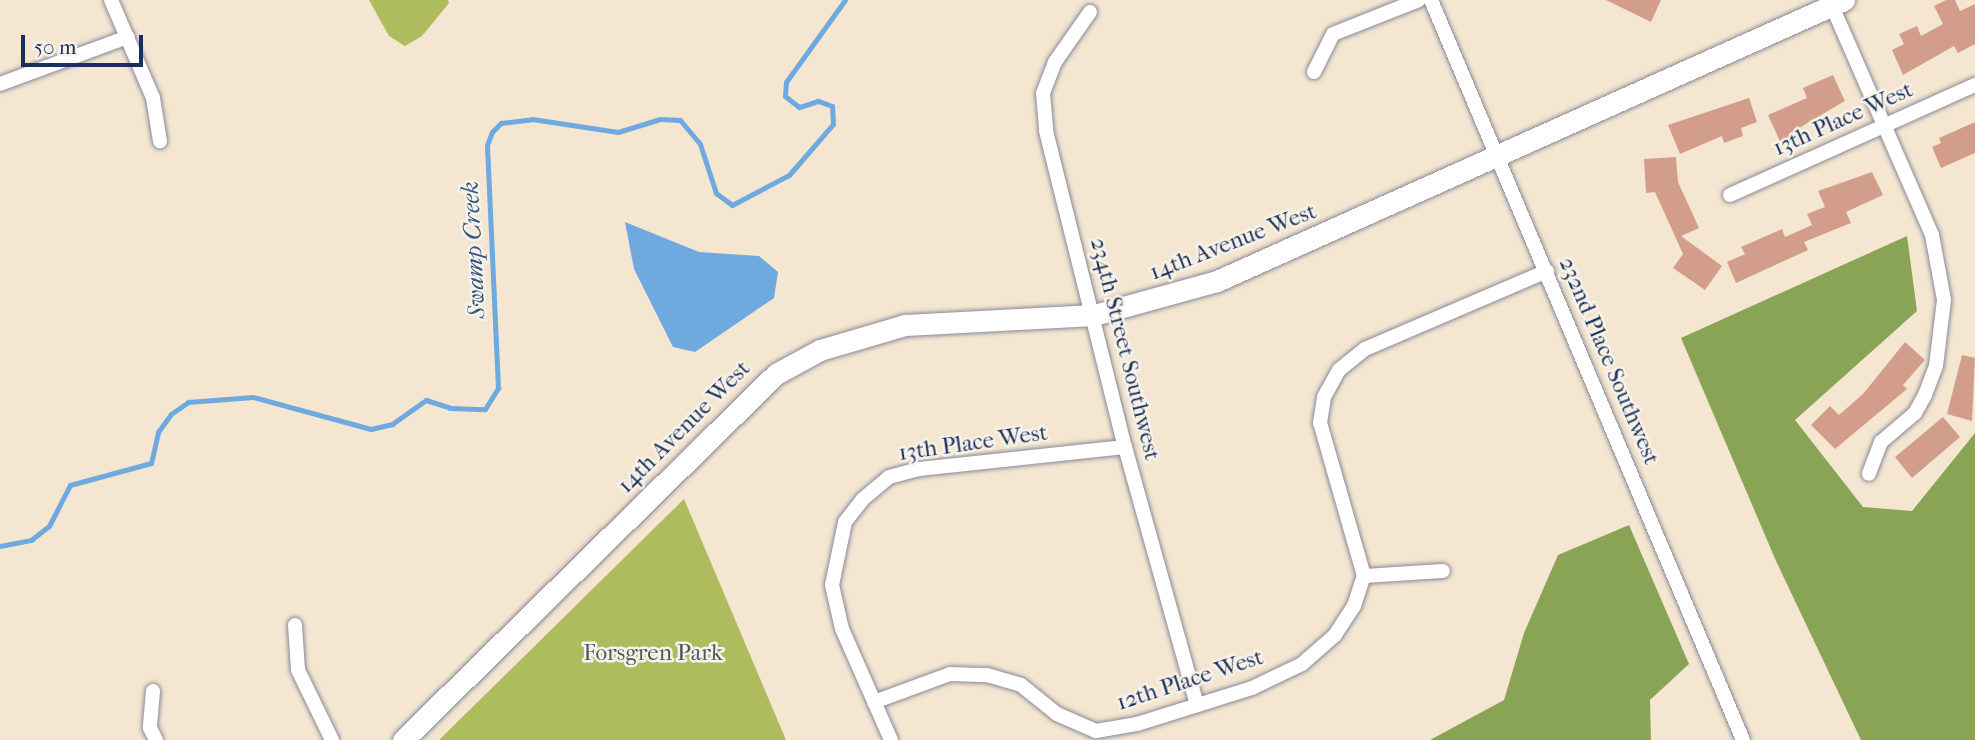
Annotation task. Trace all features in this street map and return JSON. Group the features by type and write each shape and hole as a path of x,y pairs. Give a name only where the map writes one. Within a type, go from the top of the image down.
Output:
{"street":[{"path":"111,0 153,98 160,141"},
{"path":"1314,72 1333,34 1419,0"},
{"name":"232nd Place Southwest","path":"1431,0 1743,740"},
{"path":"1838,3 1932,235 1944,300 1936,366 1925,395 1915,413 1881,442 1869,474"},
{"name":"14th Avenue West","path":"403,740 776,374 820,350 905,325 1094,315 1217,281 1838,3"},
{"name":"234th Street Southwest","path":"1090,12 1055,62 1043,93 1046,131 1125,447 1197,705"},
{"path":"0,84 128,37"},
{"name":"13th Place West","path":"1730,195 1975,85"},
{"path":"1443,571 1363,576 1320,423 1324,397 1339,370 1365,349 1547,271"},
{"name":"13th Place West","path":"874,702 842,629 832,585 845,522 863,499 889,477 919,468 1125,447"},
{"name":"12th Place West","path":"874,702 950,674 987,676 1021,685 1057,714 1096,731 1197,705 1252,688 1302,664 1335,635 1354,606 1363,576"},
{"path":"295,625 298,670 332,740"},
{"path":"153,691 150,728 156,740"},
{"path":"874,702 891,740"}],"green space":[{"path":"369,0 448,0 449,3 422,36 405,46 389,36"},
{"path":"1907,236 1917,311 1795,420 1863,507 1912,511 1975,433 1975,740 1861,740 1776,561 1681,338"},
{"name":"Forsgren Park","path":"684,499 786,740 439,740"},
{"path":"1629,525 1689,664 1650,700 1651,740 1430,740 1504,700 1524,633 1558,555"}],"water":[{"path":"625,222 699,252 759,256 778,272 774,298 695,352 673,347 634,269"}],"building":[{"path":"1606,0 1661,0 1651,22"},
{"path":"1946,0 1955,0 1960,11 1975,4 1975,44 1958,53 1954,46 1903,75 1892,50 1904,44 1899,34 1917,26 1921,36 1943,24 1934,6"},
{"path":"1833,75 1845,101 1799,128 1803,137 1782,146 1768,115 1807,98 1803,88"},
{"path":"1749,98 1757,122 1741,128 1743,136 1724,143 1722,136 1680,154 1668,125"},
{"path":"1975,122 1975,153 1941,168 1932,147 1941,143 1939,138"},
{"path":"1676,157 1678,182 1699,228 1681,236 1722,266 1705,290 1673,268 1683,254 1655,192 1646,193 1644,159"},
{"path":"1872,172 1883,195 1846,212 1851,223 1804,242 1808,250 1736,283 1727,262 1745,254 1741,247 1782,229 1785,237 1812,225 1807,214 1825,207 1818,191"},
{"path":"1905,342 1925,360 1903,385 1907,389 1835,449 1811,425 1830,406 1839,415 1863,394"},
{"path":"1962,355 1975,358 1972,421 1947,414"},
{"path":"1943,417 1960,437 1912,478 1895,457"}],"waterway":[{"name":"Swamp Creek","path":"0,546 31,540 49,526 70,485 151,463 158,432 171,414 188,402 253,397 371,429 392,424 426,400 450,408 485,409 498,388 487,145 492,132 501,123 532,119 618,132 660,119 680,120 700,144 716,193 732,205 789,175 833,124 832,106 818,101 799,107 785,96 786,82 845,0"}]}
